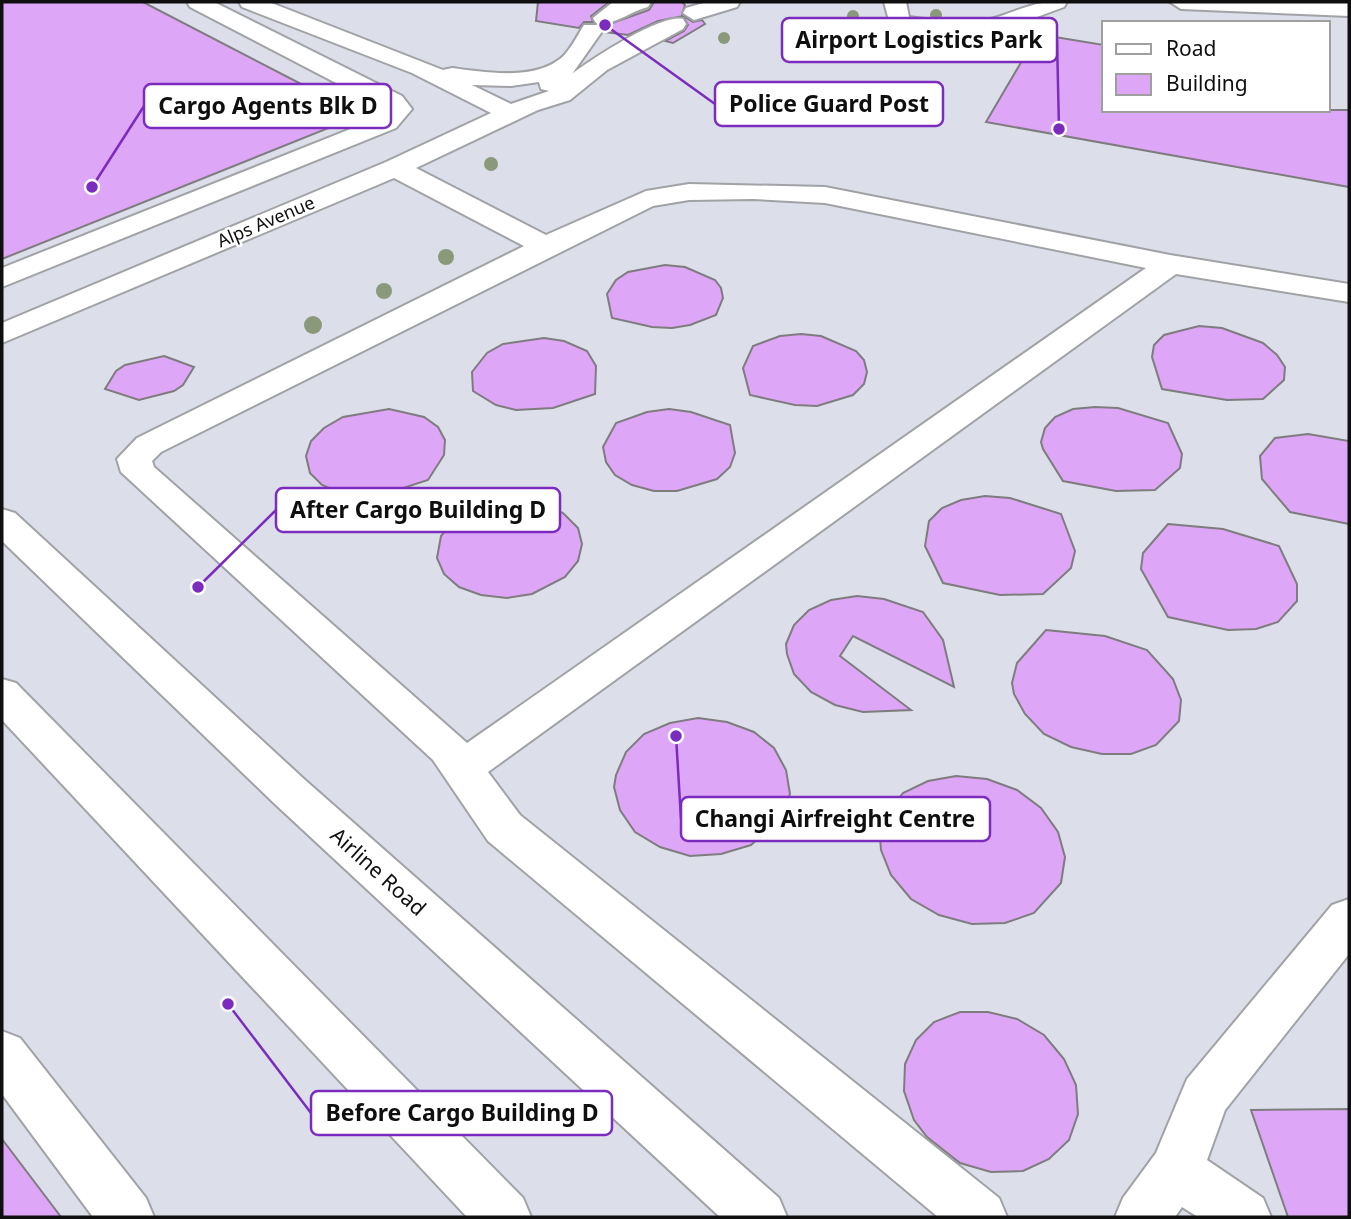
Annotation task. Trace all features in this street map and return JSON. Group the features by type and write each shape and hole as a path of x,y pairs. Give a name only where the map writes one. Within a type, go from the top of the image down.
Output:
{"street":[{"path":"198,2 246,14 278,14 420,68 520,110"},
{"name":"Alps Avenue","path":"520,110 567,66 598,24 621,7 640,2"},
{"name":"Alps Avenue","path":"2,334 394,168 520,110 561,95 599,65 684,19 729,2"},
{"path":"895,2 899,23 965,30 990,26 1056,2"},
{"path":"1181,2 1349,9"},
{"path":"2,278 387,123 401,109 393,101 246,14"},
{"path":"420,68 500,80 538,78 567,66"},
{"path":"394,168 546,246"},
{"path":"980,1217 504,828 448,749 138,472 134,459 149,444 546,246 646,199 689,192 752,191 825,195 1170,264 1349,293"},
{"path":"461,768 1170,264"},
{"path":"2,362 77,303"},
{"name":"Airline Road","path":"2,521 290,792 760,1217"},
{"path":"2,694 504,1217"},
{"path":"1142,1217 1176,1170 1205,1096 1349,919"},
{"path":"2,1054 127,1217"},
{"path":"1176,1170 1244,1217"}],"shaded area":[{"path":"2,2 1349,2 1349,1217 2,1217"}],"building":[{"path":"2,2 143,2 361,115 2,259"},
{"path":"538,2 609,2 591,16 593,22 584,22 579,28 536,21"},
{"path":"654,2 682,2 685,5 682,15 693,22 702,20 705,24 673,43 665,41 684,31 688,25 683,16 658,21 628,35 605,32 604,26 649,10"},
{"path":"1055,37 1102,45 1102,112 1349,110 1349,187 986,122 1023,59 1041,62"},
{"path":"665,265 685,267 715,280 721,288 723,298 716,315 690,325 672,328 652,327 612,318 607,294 616,280 628,272"},
{"path":"1199,326 1222,328 1263,343 1277,355 1285,367 1284,380 1263,399 1227,400 1162,389 1152,357 1154,345 1164,335"},
{"path":"780,336 821,336 856,351 864,360 867,372 864,384 853,395 817,406 795,405 750,395 743,368 753,346"},
{"path":"544,338 564,341 587,351 596,366 595,394 553,408 516,410 496,405 473,391 472,372 487,353 503,344"},
{"path":"164,356 194,367 183,385 174,391 139,400 105,389 116,371 125,365"},
{"path":"1118,408 1168,423 1182,454 1180,468 1155,490 1116,491 1063,481 1043,449 1041,442 1045,428 1055,417 1073,409"},
{"path":"389,409 424,417 438,427 445,440 444,455 428,480 391,492 365,495 341,493 322,485 310,473 306,456 311,441 324,428 343,417"},
{"path":"669,409 691,412 730,425 735,453 730,467 717,479 677,491 654,491 632,485 615,475 606,462 603,447 616,423 647,412"},
{"path":"1308,434 1349,441 1349,524 1290,512 1262,479 1260,456 1275,438"},
{"path":"985,496 1010,498 1061,514 1075,551 1071,568 1043,594 1000,595 943,583 925,546 929,521 942,508 961,500"},
{"path":"520,500 543,504 563,513 578,528 582,544 578,561 565,577 532,594 507,598 481,595 459,587 444,574 437,558 441,536 460,513 495,502"},
{"path":"1168,524 1223,529 1279,546 1297,584 1297,601 1278,622 1256,629 1228,630 1168,617 1141,569 1143,553"},
{"path":"857,596 884,599 923,612 943,640 954,687 853,636 840,656 911,710 863,712 835,705 811,692 794,674 787,654 786,644 794,625 809,610 831,600"},
{"path":"1046,630 1105,636 1147,650 1173,679 1181,700 1179,721 1156,745 1131,754 1102,754 1071,747 1044,734 1025,714 1014,694 1012,683 1017,663"},
{"path":"698,718 727,722 754,732 774,748 786,770 790,794 782,817 751,845 721,854 690,856 660,847 635,832 620,810 614,787 626,752 644,734 670,723"},
{"path":"956,776 987,779 1017,790 1041,808 1058,832 1065,857 1061,883 1034,913 1005,923 972,924 939,915 911,899 891,875 881,850 880,837 887,813 903,793 928,781"},
{"path":"960,1012 988,1012 1017,1019 1044,1035 1064,1059 1076,1085 1078,1114 1069,1140 1049,1159 1023,1171 991,1172 960,1163 927,1137 914,1120 904,1091 905,1064 916,1040 934,1022"},
{"path":"1349,1109 1349,1217 1288,1217 1251,1110"},
{"path":"2,1139 61,1217 2,1217"}],"place":[{"name":"Police Guard Post","path":"605,25"},
{"name":"Airport Logistics Park","path":"1059,129"},
{"name":"Cargo Agents Blk D","path":"92,187"},
{"name":"After Cargo Building D","path":"198,587"},
{"name":"Changi Airfreight Centre","path":"676,736"},
{"name":"Before Cargo Building D","path":"228,1004"}]}
